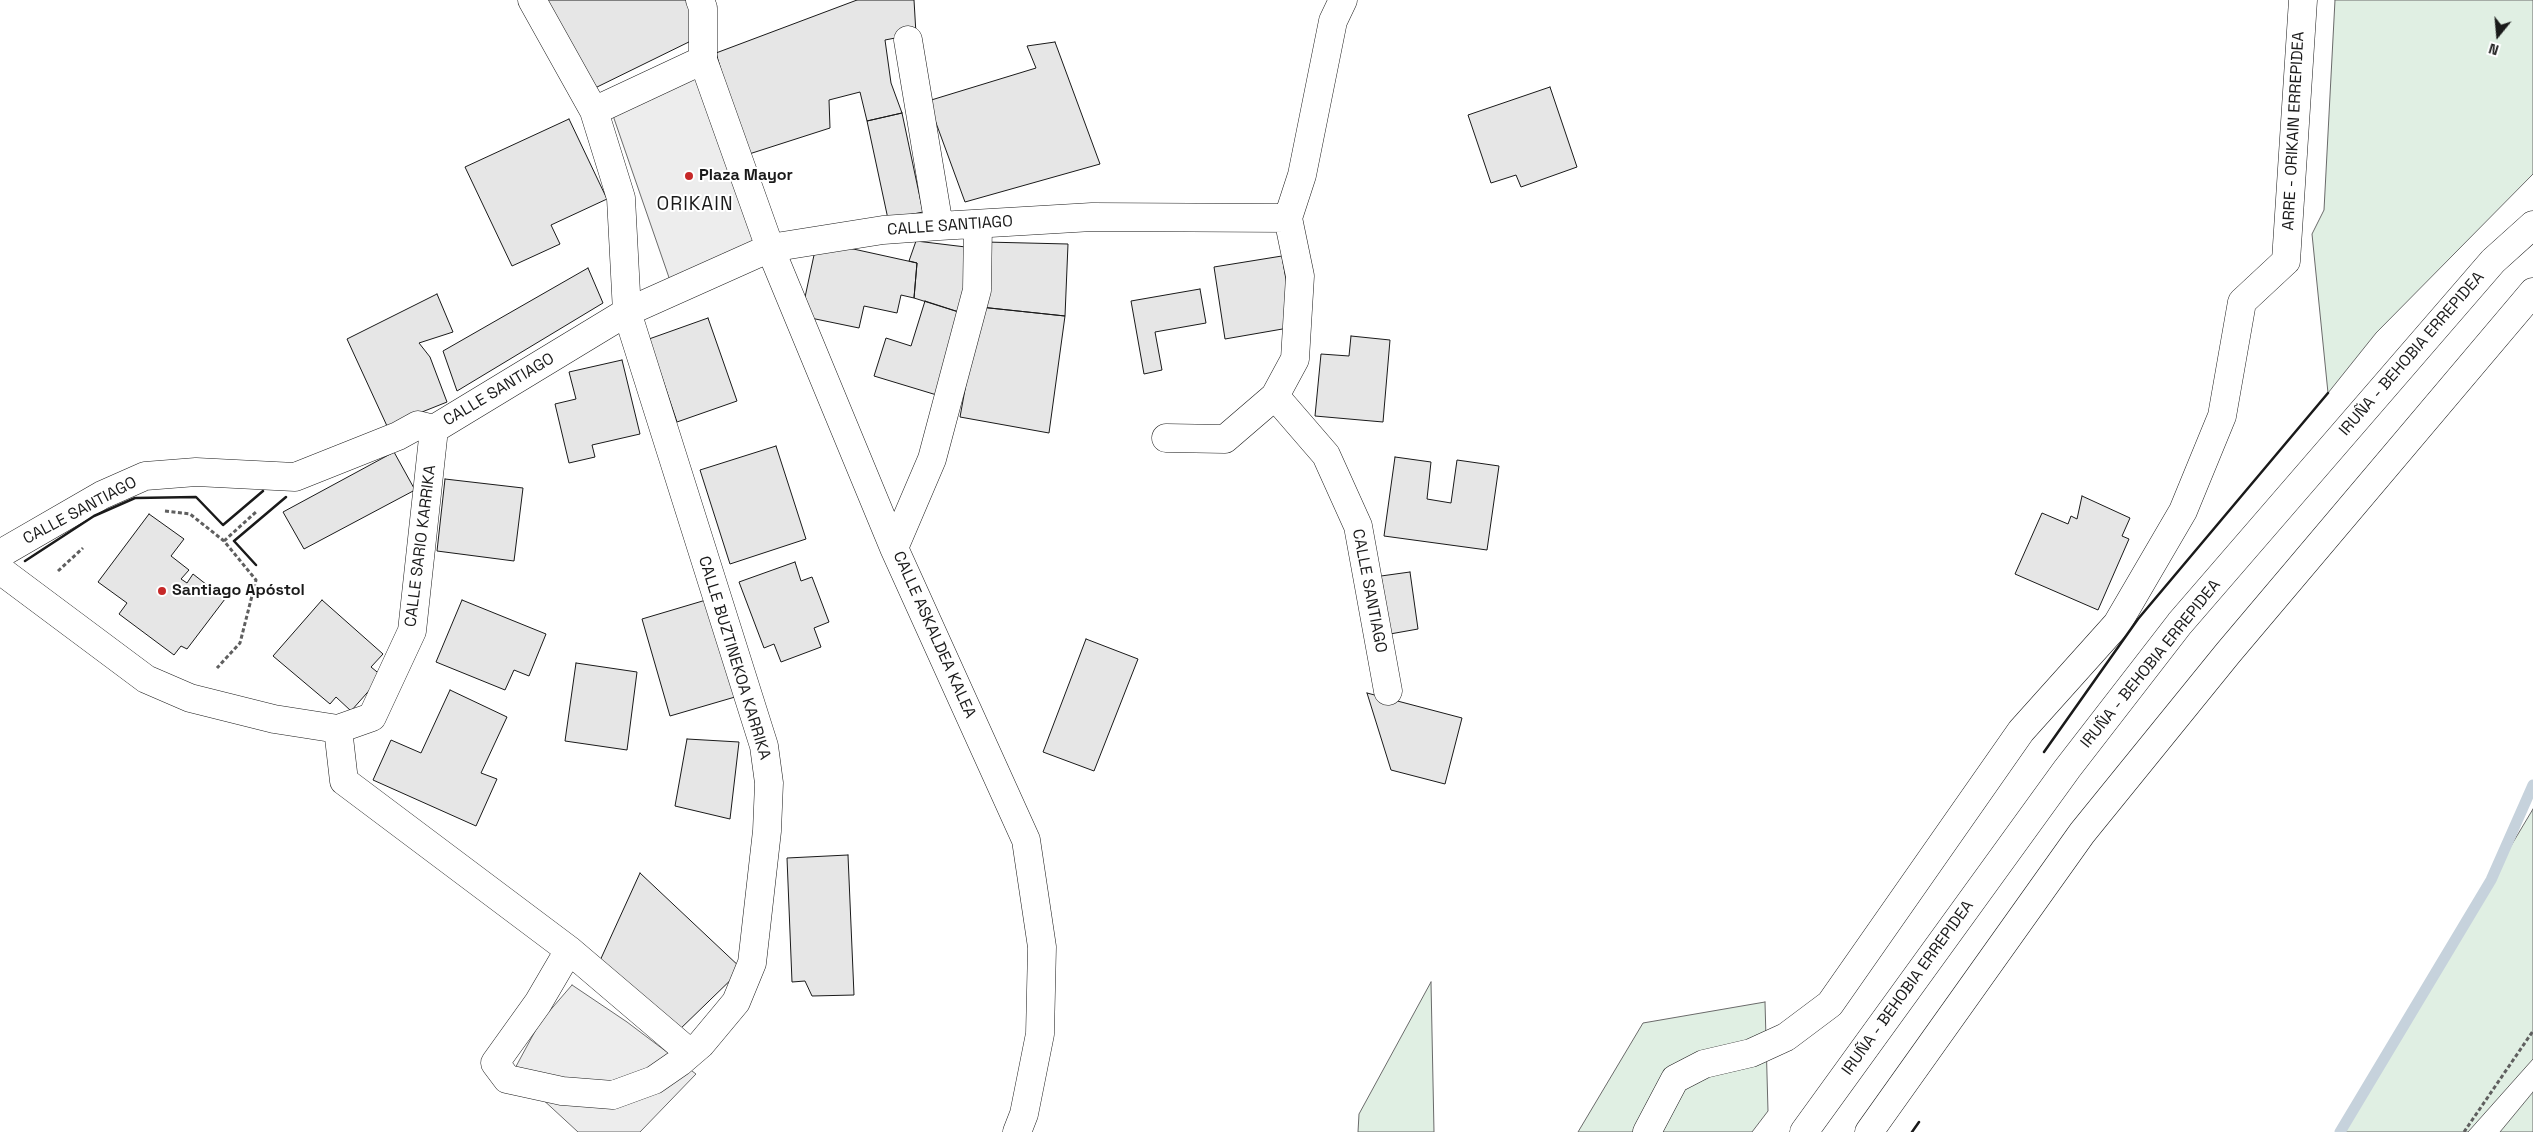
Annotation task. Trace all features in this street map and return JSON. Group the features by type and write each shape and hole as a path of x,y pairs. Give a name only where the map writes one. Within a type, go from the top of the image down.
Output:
{"main road":[{"path":"532,0 594,111 622,198 627,312"},
{"name":"CALLE ASKALDEA KALEA","path":"700,0 703,8 703,60 770,248 894,548 1026,840 1042,947 1040,1034 1024,1114 1017,1132"},
{"path":"1166,438 1225,439 1275,396 1295,360 1300,276 1288,218 1302,175 1333,21 1343,0"},
{"name":"ARRE - ORIKAIN ERREPIDEA","path":"1647,1132 1676,1079 1704,1064 1750,1053 1786,1037 1830,1004 2021,730 2117,624 2183,511 2222,416 2242,302 2286,261 2302,0"},
{"path":"908,40 939,226"},
{"path":"594,111 703,60"},
{"name":"CALLE SANTIAGO","path":"0,554 102,495 146,476 196,472 295,477 398,436 418,425 434,429 627,312 770,248 883,230 1092,217 1288,218"},
{"path":"894,548 932,460 977,290 978,224"},
{"name":"IRUÑA - BEHOBIA ERREPIDEA","path":"1804,1132 2067,769 2180,623 2493,261 2533,225"},
{"path":"1869,1132 2082,833 2228,653 2533,292"},
{"name":"CALLE BUZTINEKOA KARRIKA","path":"569,950 538,1003 495,1063 508,1079 562,1091 613,1095 654,1080 701,1044 736,1002 752,963 767,831 769,783 764,746 627,312"},
{"name":"CALLE SANTIAGO","path":"1275,396 1326,454 1358,526 1388,691"},
{"name":"CALLE SARIO KARRIKA","path":"0,570 146,679 190,698 274,718 338,729 372,717 412,631 434,429"},
{"path":"338,729 344,782 569,950 690,1053"}],"path":[{"path":"156,510 190,514 224,541 256,580 240,643 190,698"},
{"path":"33,595 90,541"},
{"path":"2464,1132 2533,1031"}],"green space":[{"path":"2335,0 2533,0 2533,174 2376,333 2328,393 2312,234 2324,210"},
{"path":"2533,809 2533,1059 2468,1132 2340,1132"},
{"path":"1431,982 1434,1132 1358,1132 1359,1114"},
{"path":"1765,1002 1768,1111 1752,1132 1578,1132 1643,1023"},
{"path":"2533,1092 2533,1132 2500,1132"}],"shaded area":[{"name":"Plaza Mayor","path":"706,68 770,248 674,292 609,104"},
{"path":"572,985 627,1022 696,1074 640,1132 578,1132 513,1072 540,1022"}],"building":[{"path":"538,0 696,0 699,37 593,89"},
{"path":"857,0 914,0 916,34 885,40 891,83 902,113 867,121 860,92 829,100 830,128 746,155 716,53"},
{"path":"1055,42 1100,164 965,202 928,101 1036,68 1027,46"},
{"path":"1550,87 1577,167 1521,187 1516,175 1491,183 1468,115"},
{"path":"902,113 923,212 888,219 867,121"},
{"path":"569,119 607,199 551,225 560,244 512,266 465,167"},
{"path":"817,241 917,263 914,298 901,295 897,313 864,306 859,328 801,316"},
{"path":"916,241 974,248 965,314 914,298 917,263 909,261"},
{"path":"985,242 1068,244 1065,316 980,307"},
{"path":"1282,256 1294,327 1225,339 1214,267"},
{"path":"588,268 603,303 457,391 443,351"},
{"path":"1200,289 1206,323 1155,332 1162,370 1144,374 1131,301"},
{"path":"437,294 453,332 419,343 430,357 447,402 387,426 347,339"},
{"path":"925,301 965,314 940,396 874,376 886,338 911,346"},
{"path":"980,307 1065,316 1049,433 960,417"},
{"path":"708,318 737,401 677,422 649,339"},
{"path":"1351,336 1390,340 1383,422 1315,416 1321,354 1349,356"},
{"path":"622,360 640,434 592,445 595,457 569,463 555,404 576,399 569,372"},
{"path":"776,446 806,539 730,564 700,470"},
{"path":"394,452 415,490 304,549 283,512"},
{"path":"1395,457 1431,462 1427,499 1451,503 1457,460 1499,466 1487,550 1384,536"},
{"path":"445,479 523,488 514,561 437,551"},
{"path":"2082,496 2130,518 2122,536 2129,539 2098,610 2015,574 2042,513 2068,524 2071,516 2077,519"},
{"name":"Santiago Apóstol","path":"149,514 184,539 171,556 189,570 181,579 187,583 193,574 225,599 187,649 181,646 174,655 119,614 127,603 98,582"},
{"path":"795,562 801,581 812,577 829,622 814,628 821,647 781,662 774,644 764,648 739,582"},
{"path":"1410,572 1418,629 1390,634 1381,576"},
{"path":"322,600 383,654 371,667 382,676 351,711 336,697 330,704 273,656"},
{"path":"462,600 546,634 529,676 514,670 505,690 436,662"},
{"path":"706,600 735,697 670,716 642,619"},
{"path":"1086,639 1138,659 1094,771 1043,752"},
{"path":"576,663 637,672 627,750 565,741"},
{"path":"450,690 507,717 481,773 497,779 476,826 373,780 391,740 421,753"},
{"path":"1367,693 1462,718 1445,784 1391,770"},
{"path":"687,739 739,742 730,819 675,806"},
{"path":"848,855 854,995 812,996 805,981 792,982 787,858"},
{"path":"640,873 742,969 676,1033 598,965"}],"waterway":[{"path":"2340,1132 2491,880 2533,785"}],"wall":[{"path":"2044,752 2138,619 2328,393"},
{"path":"25,561 94,516 135,498 196,497 223,525 263,491"},
{"path":"256,565 234,541 286,497"},
{"path":"1912,1132 1919,1122"}],"place":[{"name":"Plaza Mayor","path":"689,176"},
{"name":"Santiago Apóstol","path":"162,591"}],"district":[{"name":"ORIKAIN","path":"695,205"}]}
